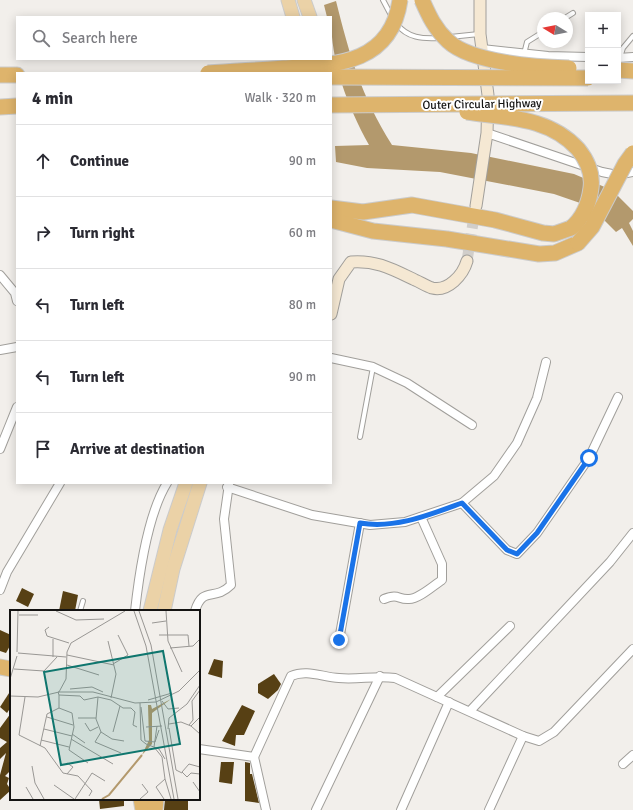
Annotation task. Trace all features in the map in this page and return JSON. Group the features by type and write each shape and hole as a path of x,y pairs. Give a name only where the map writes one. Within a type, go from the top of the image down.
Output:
{"highway":[{"path":"222,72 333,64 355,58 376,46 387,36 397,17 400,0"},
{"path":"422,0 433,25 449,42 468,53 500,61 550,68 585,69"},
{"path":"621,63 633,71"},
{"path":"0,75 16,75"},
{"name":"Outer Circular Highway","path":"332,77 585,78"},
{"path":"621,78 633,78"},
{"name":"Outer Circular Highway","path":"332,105 633,103"},
{"path":"332,208 363,212 412,205 495,220 543,233 554,234 571,228 578,222 590,200 592,179 586,158 567,138 546,126 527,120 415,105"},
{"path":"0,106 16,106"},
{"path":"332,220 349,226 373,231 447,240 539,254 555,253 571,248 578,243 592,227 625,164 633,153"},
{"path":"332,227 349,226"},
{"path":"0,657 10,659"},
{"path":"0,667 10,669"},
{"path":"141,800 144,810"},
{"path":"144,810 146,800"},
{"path":"155,810 156,800"}],"main road":[{"path":"288,0 293,16"},
{"path":"304,0 310,16"},
{"path":"301,60 303,72"},
{"path":"320,60 322,72"},
{"path":"150,610 170,530 186,484"},
{"path":"164,610 173,569 200,484"}],"street":[{"path":"476,206 487,133 488,94 480,34 480,0"},
{"path":"482,49 524,54 585,58"},
{"path":"621,61 633,57"},
{"path":"487,133 602,172 617,175 633,172"},
{"path":"332,310 339,279 350,262 366,261 388,268 433,288 448,286 464,271 467,261"},
{"path":"0,275 15,293 16,297"},
{"path":"0,350 16,347"},
{"path":"332,358 373,367 407,384 472,425"},
{"path":"195,610 198,601 202,596 223,592 231,585 224,519 228,485 312,515 370,525 405,522 421,518 462,503 494,476 517,443 537,398 546,362"},
{"path":"462,503 507,550 517,554 537,533 589,458 618,397"},
{"path":"0,449 16,409"},
{"path":"0,590 7,572 59,484"},
{"path":"134,610 139,574 154,514 167,484"},
{"path":"384,599 394,595 409,599 427,591 442,580 442,564 421,518"},
{"path":"339,640 360,523"},
{"path":"470,711 600,573 633,533"},
{"path":"437,697 510,626"},
{"path":"266,810 254,757 291,676 300,672 340,678 380,676 395,678 523,736 539,741 554,732 633,649"},
{"path":"316,810 380,676"},
{"path":"401,810 449,702"},
{"path":"489,810 523,736"},
{"path":"200,749 254,757"},
{"path":"623,764 633,755"}],"lane":[{"path":"382,0 388,12 400,28 414,37 425,39 480,34"},
{"path":"524,54 527,42 537,36"},
{"path":"621,55 623,48 633,36"},
{"path":"360,437 373,367"},
{"path":"80,610 82,601"}],"shaded area":[{"path":"336,1 346,40 364,92 381,127 392,145 471,153 574,174 607,188 618,196 633,211 633,219 629,223 633,231 633,246 622,228 616,232 595,211 583,204 554,194 440,172 367,168 336,162 335,146 369,145 347,99 337,67 334,51 332,16 327,16 324,5"}],"building":[{"path":"22,588 34,594 28,607 16,601"},
{"path":"63,591 78,595 75,610 59,610"},
{"path":"0,630 10,635 10,646 6,653 0,651"},
{"path":"214,659 223,661 222,678 208,674"},
{"path":"274,674 281,684 278,690 268,699 258,693 258,684"},
{"path":"10,692 10,708 7,713 0,707"},
{"path":"242,705 255,711 244,735 236,735 235,746 222,741"},
{"path":"10,714 10,771 5,776 9,778 7,784 10,791 0,800 0,775 6,753 0,759 0,748 7,742 0,738 0,728"},
{"path":"221,762 234,762 232,784 219,782"},
{"path":"245,762 250,763 250,774 252,774 259,803 245,801"},
{"path":"99,800 124,800 124,806 100,809"},
{"path":"165,800 188,800 188,810 164,810"}],"tunnel":[{"path":"467,261 475,210"}],"route":[{"path":"339,640 360,523 370,525 405,522 421,518 462,503 507,550 517,554 537,533 589,458"}]}
